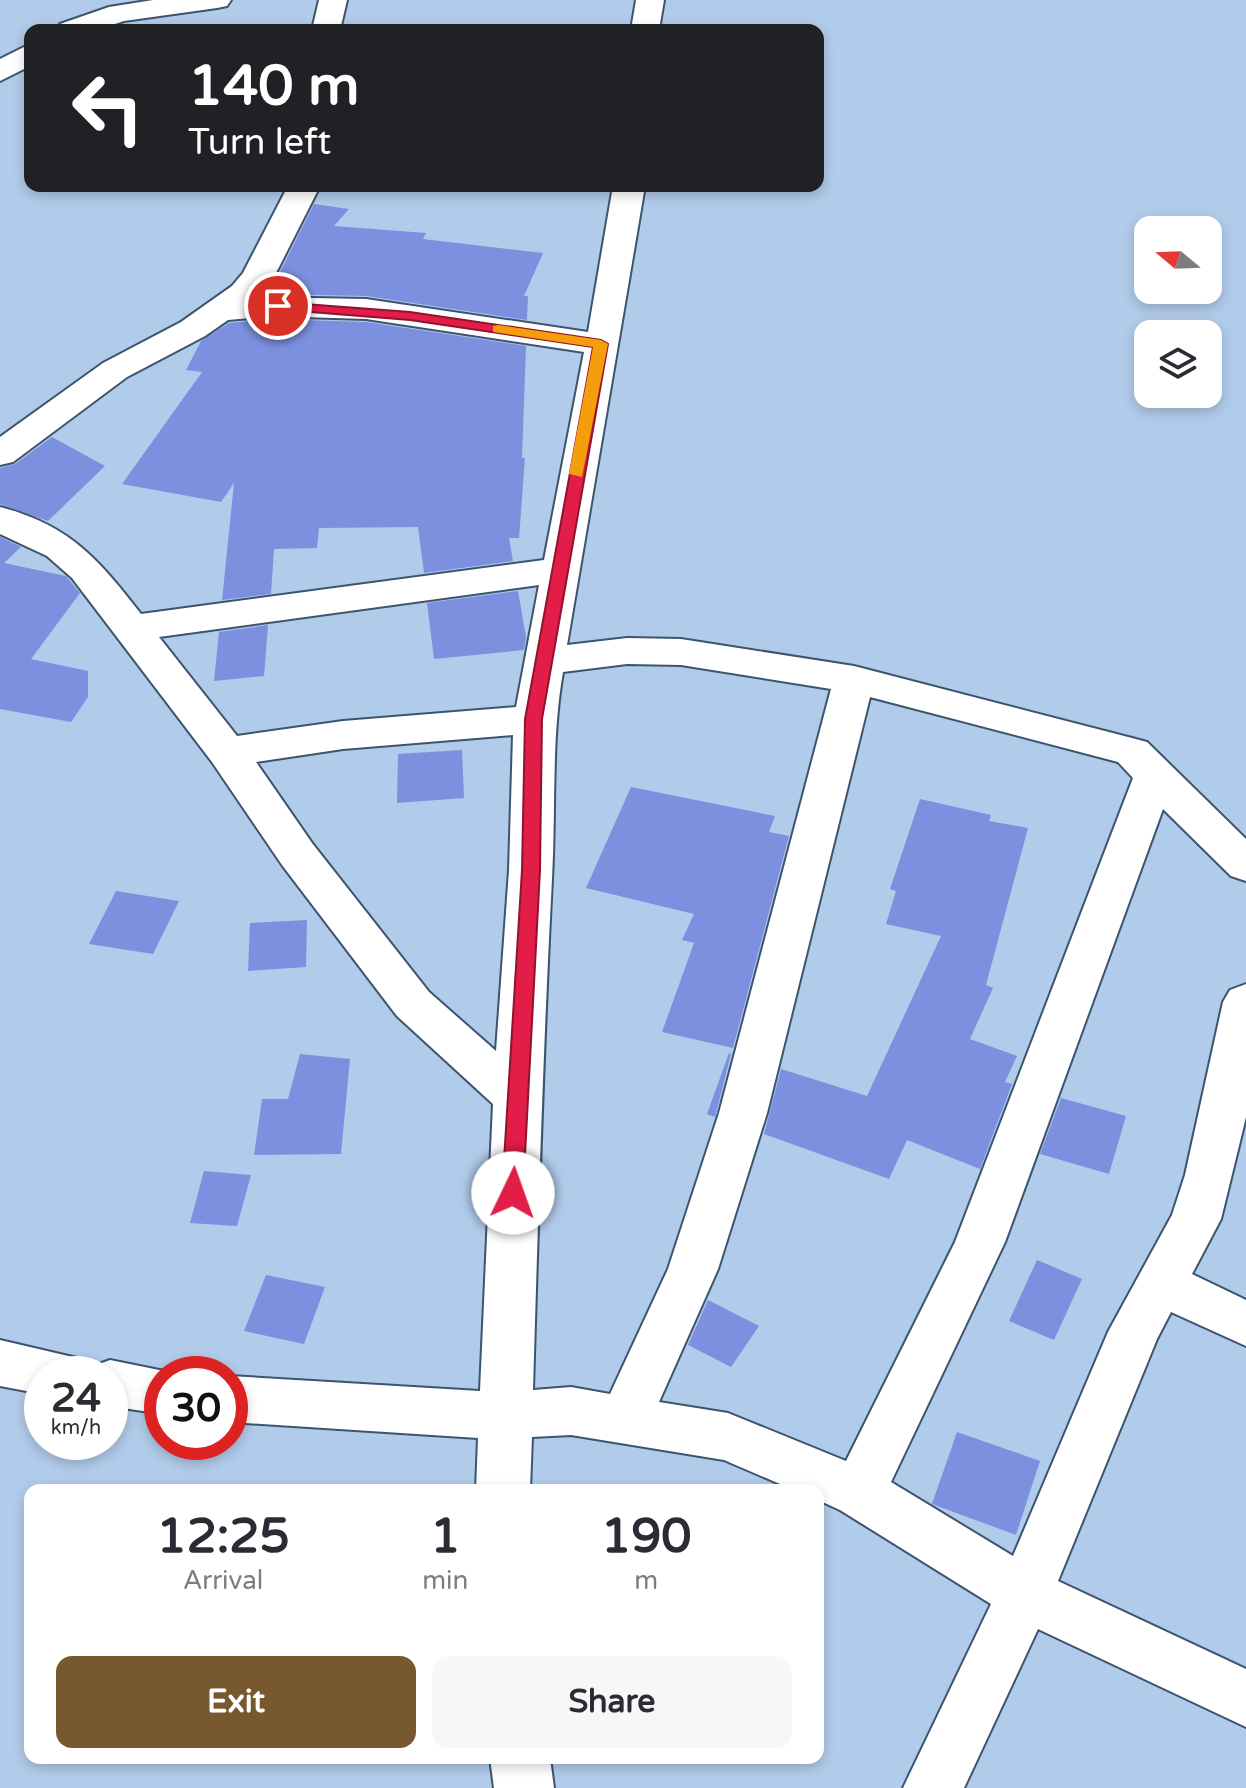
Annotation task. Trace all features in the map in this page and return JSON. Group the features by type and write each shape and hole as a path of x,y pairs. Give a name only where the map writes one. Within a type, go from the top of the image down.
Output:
{"street":[{"path":"87,24 119,13 217,0"},
{"path":"327,24 333,0"},
{"path":"646,24 650,0"},
{"path":"0,72 24,57"},
{"path":"0,454 115,370 225,310 258,277 301,192"},
{"path":"503,1484 503,1416 517,1097 531,870 534,719 628,192"},
{"path":"225,310 315,307 410,316 601,344"},
{"path":"0,519 60,548 86,569 227,752 297,854 413,1004 517,1097"},
{"path":"131,628 559,570"},
{"path":"546,661 627,651 681,652 854,679 1120,747 1132,752 1246,865"},
{"path":"626,1417 693,1269 743,1113 854,679"},
{"path":"227,752 343,735 534,719"},
{"path":"859,1492 980,1242 1154,777"},
{"path":"933,1788 1025,1594 1134,1332 1196,1219 1210,1175 1246,1002"},
{"path":"1162,1284 1246,1324"},
{"path":"0,1363 24,1368"},
{"path":"248,1400 503,1416 571,1411 626,1417 728,1437 859,1492 1025,1594 1246,1699"},
{"path":"521,1764 524,1788"}],"building":[{"path":"314,204 349,209 334,226 426,233 423,239 543,253 524,296 528,296 527,320 366,296 264,294 277,278"},
{"path":"271,319 366,322 526,346 522,458 525,458 519,538 509,538 513,561 424,573 418,527 319,528 317,548 274,549 271,594 222,600 234,483 221,502 122,484 202,372 186,370 201,341 229,323"},
{"path":"52,437 105,466 48,521 0,504 0,468 15,464"},
{"path":"0,537 21,547 4,563 66,576 80,593 31,659 88,671 88,697 71,722 0,709"},
{"path":"518,591 526,637 524,650 434,659 427,603"},
{"path":"268,625 264,676 214,681 219,632"},
{"path":"462,750 464,798 397,803 398,754"},
{"path":"631,787 775,816 769,832 789,836 733,1048 662,1032 694,943 682,940 694,914 586,888"},
{"path":"920,799 991,815 989,821 1028,828 986,985 993,988 970,1039 1017,1056 1005,1082 1012,1084 980,1169 907,1140 889,1179 764,1134 781,1069 867,1096 941,936 886,924 896,891 890,889"},
{"path":"116,891 179,901 153,954 89,944"},
{"path":"307,920 306,967 248,971 250,923"},
{"path":"300,1054 350,1059 341,1154 254,1155 262,1099 288,1099"},
{"path":"731,1054 715,1117 707,1114"},
{"path":"1061,1098 1126,1116 1109,1174 1040,1154"},
{"path":"204,1171 251,1175 237,1226 190,1223"},
{"path":"1037,1260 1082,1279 1054,1340 1009,1321"},
{"path":"266,1275 325,1287 304,1344 244,1331"},
{"path":"708,1300 759,1326 731,1367 688,1345"},
{"path":"957,1432 1040,1461 1016,1535 932,1504"}],"slow traffic":[{"path":"498,329 601,344 577,474"}],"route":[{"path":"278,306 410,316 601,344 534,719 531,870 513,1193"}]}
